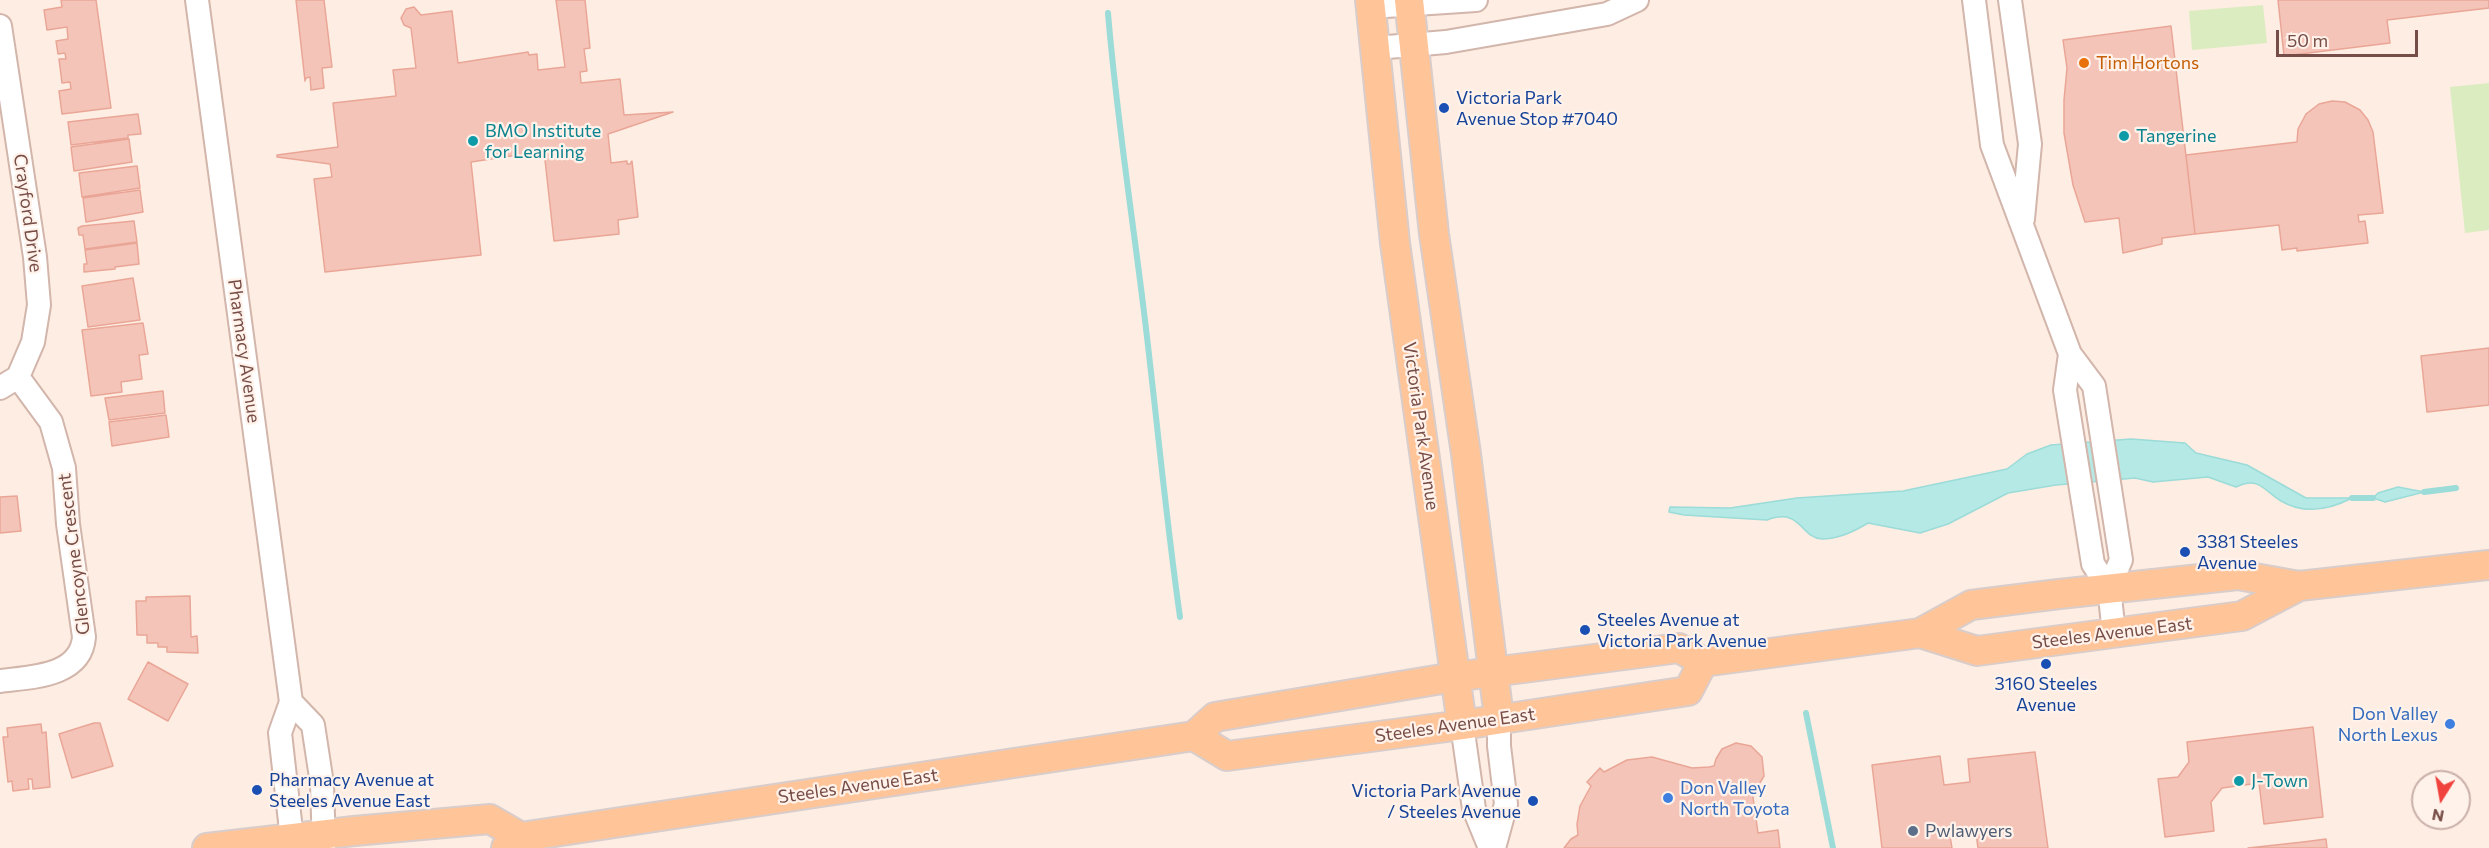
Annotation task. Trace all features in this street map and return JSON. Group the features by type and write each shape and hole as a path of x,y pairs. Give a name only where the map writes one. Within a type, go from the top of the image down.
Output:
{"main road":[{"name":"Victoria Park Avenue","path":"1409,1 1434,234 1499,718"},
{"name":"Victoria Park Avenue","path":"1370,3 1395,243 1462,725"},
{"name":"Steeles Avenue East","path":"207,848 324,842 490,819 514,842 1194,736 1227,756 1462,725 1688,691 1703,662 1920,633 1971,605 2238,575 2299,586 2489,565"},
{"name":"Steeles Avenue East","path":"1920,633 1977,651 2242,616 2299,586"},
{"path":"1194,736 1215,717 1454,677 1679,648 1703,662"}],"street":[{"name":"Pharmacy Avenue","path":"197,0 291,702 280,733 293,843"},
{"path":"1370,3 1476,0"},
{"path":"1376,48 1446,42 1607,14 1637,0"},
{"path":"1974,0 1992,145 2070,354 2094,386 2121,560 2109,588"},
{"path":"2010,0 2030,144 2022,226"},
{"name":"Crayford Drive","path":"0,26 35,257 39,305 33,342 9,383"},
{"path":"2070,354 2065,390 2093,564 2109,588 2114,633"},
{"name":"Glencoyne Crescent","path":"0,681 52,675 75,659 84,649 68,524 64,468 51,422 9,383"},
{"path":"291,702 313,725 322,783 324,842"},
{"name":"Victoria Park Avenue","path":"1492,848 1506,804 1499,746 1499,718"},
{"name":"Victoria Park Avenue","path":"1462,725 1474,809 1492,848"}],"green space":[{"path":"2263,5 2267,43 2192,50 2189,11"},
{"path":"2489,83 2489,230 2465,233 2450,87"}],"water":[{"path":"2131,439 2185,443 2196,453 2247,465 2306,498 2352,498 2335,506 2308,509 2281,501 2256,484 2250,483 2236,487 2208,477 2153,482 2135,478 2056,485 2008,493 1948,524 1920,533 1868,523 1846,534 1822,539 1809,534 1794,520 1787,517 1767,520 1669,512 1670,507 1730,508 1797,498 1903,491 2007,469 2027,454 2051,445"},
{"path":"2398,487 2424,492 2385,502 2373,498 2378,493"}],"building":[{"path":"61,0 96,0 111,108 62,114 59,91 71,89 70,82 62,83 59,59 66,59 65,53 58,54 56,41 68,39 67,27 47,30 44,10 62,7"},
{"path":"296,0 324,0 332,67 322,68 324,88 311,90 310,77 305,81"},
{"name":"BMO Institute for Learning","path":"556,0 585,0 590,48 584,49 587,71 580,72 581,83 620,79 624,115 673,112 608,134 611,163 627,161 627,164 630,164 632,161 638,217 618,220 619,234 554,241 544,151 471,162 481,255 325,272 314,179 332,177 330,164 277,157 277,155 338,147 333,103 396,96 393,70 416,68 411,28 404,25 401,18 406,9 414,7 421,15 452,11 458,63 528,52 529,55 537,54 538,70 565,67"},
{"path":"2278,0 2489,0 2489,8 2387,20 2390,43 2284,56"},
{"name":"Tangerine","path":"2171,26 2195,234 2162,238 2162,244 2123,253 2119,218 2085,222 2073,185 2064,133 2067,68 2063,40"},
{"path":"2332,101 2345,102 2360,110 2368,120 2373,132 2383,213 2358,215 2359,222 2365,221 2368,243 2297,251 2297,248 2282,250 2279,225 2195,234 2186,155 2297,142 2298,129 2306,114 2319,104"},
{"path":"138,114 141,134 128,135 128,138 71,145 68,122"},
{"path":"129,139 132,162 74,171 71,147"},
{"path":"137,166 140,188 82,197 79,173"},
{"path":"140,190 143,212 86,222 83,198"},
{"path":"134,221 137,242 85,249 83,235 79,235 78,228 82,226"},
{"path":"137,243 139,264 84,272 84,264 87,264 85,250"},
{"path":"133,278 140,320 88,327 82,286"},
{"path":"143,323 148,354 139,355 142,379 121,382 122,392 91,396 82,330"},
{"path":"2489,348 2489,405 2427,412 2421,356"},
{"path":"163,391 165,413 109,420 105,398"},
{"path":"166,415 169,437 112,446 109,422"},
{"path":"17,496 21,531 0,533 0,497"},
{"path":"190,596 191,637 197,636 198,653 167,652 167,647 158,647 158,643 147,643 147,635 137,635 136,601 146,601 146,597"},
{"path":"148,662 188,684 168,721 128,699"},
{"path":"100,723 113,766 72,778 59,734"},
{"path":"41,724 42,733 46,732 50,787 33,789 32,779 28,779 29,789 13,791 12,781 8,782 3,737 8,737 7,728"},
{"name":"J-Town","path":"2313,727 2323,817 2264,824 2259,783 2222,788 2211,802 2214,831 2165,837 2158,779 2178,777 2189,762 2187,742"},
{"name":"Don Valley North Toyota","path":"1736,743 1751,746 1762,757 1764,776 1758,786 1752,790 1758,833 1778,830 1780,848 1564,848 1571,839 1578,835 1580,806 1591,786 1587,782 1600,768 1604,772 1627,760 1652,757 1692,768 1709,767 1714,766 1722,749"},
{"path":"2035,752 2048,848 1978,848 1976,833 1972,833 1972,836 1955,838 1955,835 1950,836 1952,848 1882,848 1872,765 1940,756 1944,785 1970,782 1968,759"},
{"path":"2326,839 2327,848 2248,848 2303,842"}],"waterway":[{"path":"1108,13 1119,123 1180,617"},
{"path":"2424,492 2456,488"},
{"path":"2352,498 2373,498"},
{"path":"1806,713 1833,848"}],"place":[{"name":"Tim Hortons","path":"2084,63"},
{"name":"Victoria Park Avenue Stop #7040","path":"1444,108"},
{"name":"Tangerine","path":"2124,136"},
{"name":"BMO Institute for Learning","path":"473,141"},
{"name":"3381 Steeles Avenue","path":"2185,552"},
{"name":"Steeles Avenue at Victoria Park Avenue","path":"1585,630"},
{"name":"3160 Steeles Avenue","path":"2046,664"},
{"name":"Don Valley North Lexus","path":"2450,724"},
{"name":"J-Town","path":"2239,781"},
{"name":"Pharmacy Avenue at Steeles Avenue East","path":"257,790"},
{"name":"Don Valley North Toyota","path":"1668,798"},
{"name":"Victoria Park Avenue / Steeles Avenue","path":"1533,801"},
{"name":"Pwlawyers","path":"1913,831"}]}
